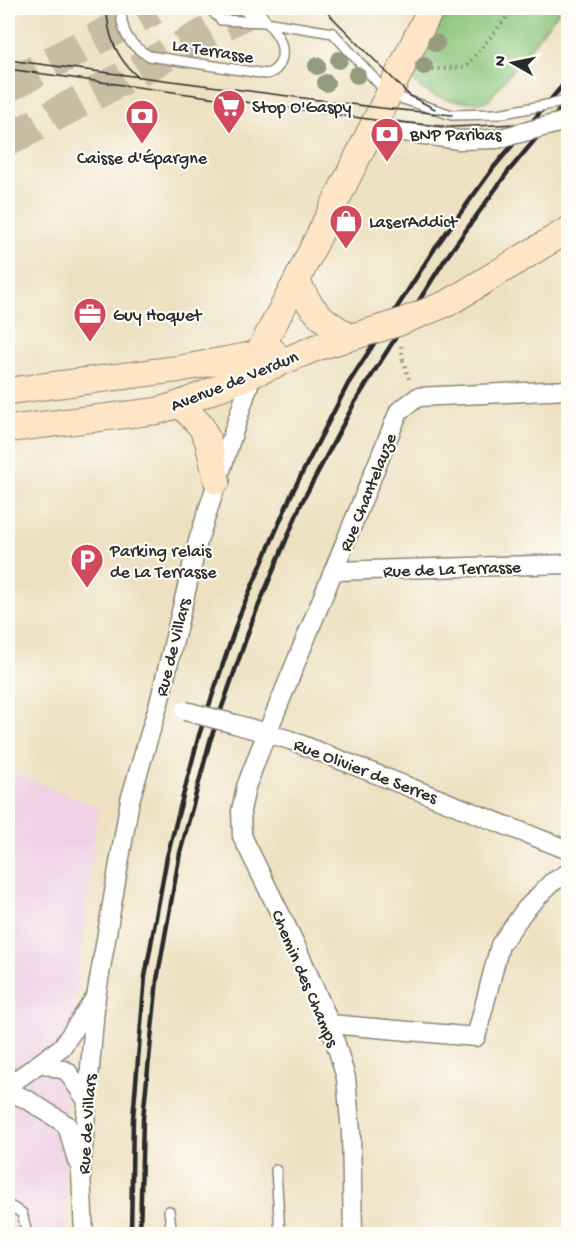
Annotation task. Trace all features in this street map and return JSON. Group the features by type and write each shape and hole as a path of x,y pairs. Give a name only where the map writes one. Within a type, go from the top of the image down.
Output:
{"main road":[{"name":"Rue de Villars","path":"256,362 429,8"},
{"name":"Avenue de Verdun","path":"8,391 178,369 256,362 398,324 448,303 568,230"},
{"path":"297,280 314,312 329,324 353,336"},
{"name":"Avenue de Verdun","path":"8,429 157,411 180,404 256,362"},
{"path":"180,404 201,426 208,441 217,481"}],"street":[{"path":"370,131 397,131 459,140 497,139 567,121"},
{"name":"Rue de Villars","path":"84,1234 81,1173 96,997 130,800 159,703 198,541 256,362"},
{"name":"Rue Chantelauze","path":"267,733 399,411 418,397 568,390"},
{"name":"Rue de La Terrasse","path":"335,571 568,564"},
{"name":"Rue Olivier de Serres","path":"159,703 290,740 568,850"},
{"name":"Chemin des Champs","path":"267,733 246,787 241,811 242,836 296,946 330,1024 346,1078 351,1131 353,1234"},
{"path":"330,1024 476,1037 500,945 525,910 551,883 568,873"},
{"path":"81,1173 67,1125 8,1089 62,1047 96,997"},
{"path":"41,1063 67,1071 87,1101"}],"lane":[{"name":"La Terrasse","path":"121,8 121,22 131,43 136,49 149,56 260,74 272,73 277,69 282,57 280,42 257,8"},
{"name":"La Terrasse","path":"209,8 222,20 265,22 333,33 388,94"},
{"name":"La Terrasse","path":"239,8 265,22"},
{"name":"La Terrasse","path":"265,8 265,22"},
{"path":"388,94 452,115 498,114 568,101"},
{"path":"276,1170 280,1234"},
{"path":"8,1205 22,1213 27,1234"},
{"path":"169,1211 172,1234"}],"path":[{"path":"402,65 417,71 466,67 506,18 502,8"},
{"path":"403,360 410,379"}],"shaded area":[{"path":"8,770 98,808 67,1071 65,1166 67,1234 8,1234"}],"green space":[{"path":"450,8 557,8 559,11 487,102 477,102 448,100 430,94 414,82 429,44"}],"tunnel":[{"path":"8,86 154,8"},
{"path":"8,140 254,8"}],"tram line":[{"path":"107,8 109,28 115,46 124,62 138,77"},
{"path":"323,8 410,96 435,109"},
{"path":"8,60 452,115"},
{"path":"8,69 375,120 452,127 536,123 568,114"}],"railway":[{"path":"131,1234 133,1118 145,977 167,857 199,735 240,614 293,491 348,384 435,248 494,167 568,79"},
{"path":"140,1234 143,1118 157,980 180,853 210,741 253,619 302,502 355,402 444,261 507,173 568,100"}],"place":[{"name":"Stop O'Gaspy","path":"229,135"},
{"name":"Caisse d'Épargne","path":"142,145"},
{"name":"BNP Paribas","path":"387,163"},
{"name":"LaserAddict","path":"346,250"},
{"name":"Guy Hoquet","path":"90,343"},
{"name":"Parking relais de La Terrasse","path":"87,589"}]}
